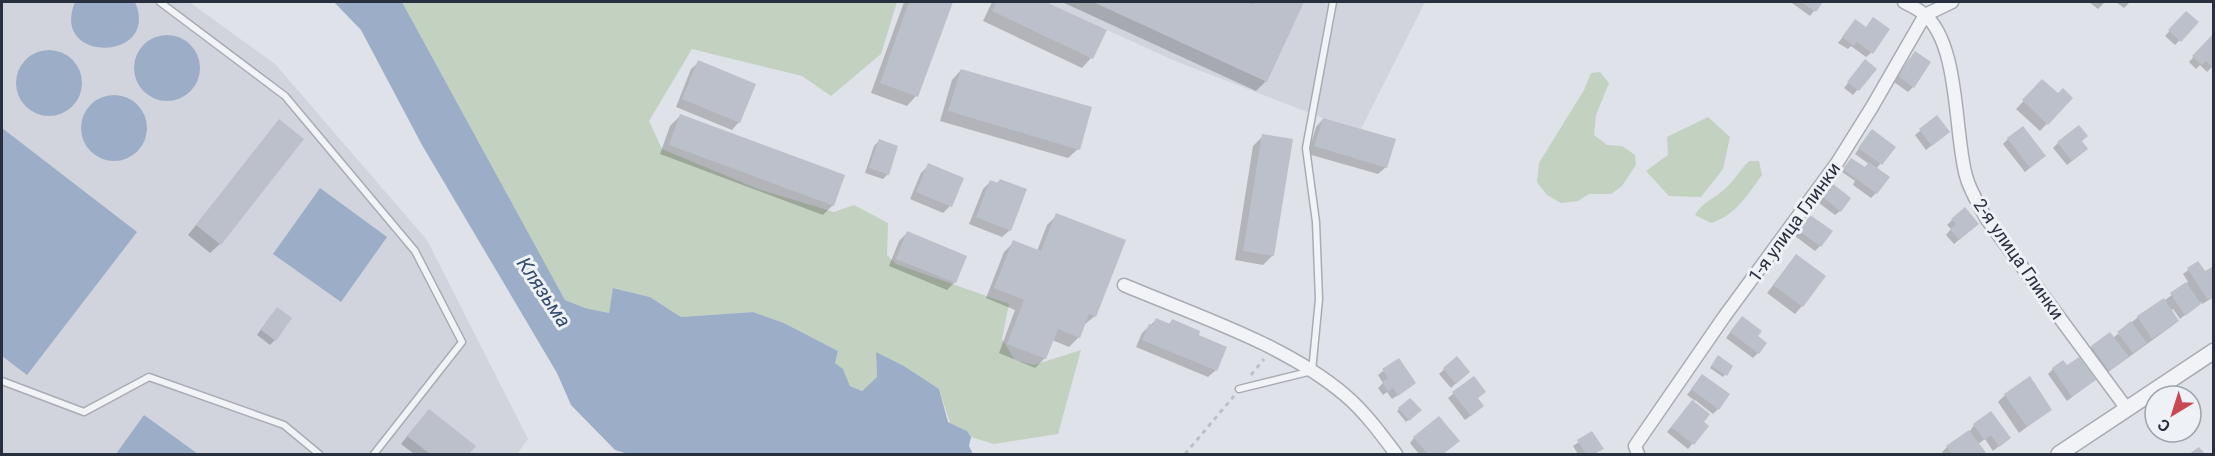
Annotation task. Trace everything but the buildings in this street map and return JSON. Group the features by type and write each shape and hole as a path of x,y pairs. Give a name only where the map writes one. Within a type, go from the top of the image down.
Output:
{"street":[{"name":"2-я улица Глинки","path":"1904,2 1925,15 1942,40 1950,66 1966,176 1986,218 2127,409"},
{"path":"1925,15 1952,2"},
{"name":"1-я улица Глинки","path":"1636,451 1724,317 1837,163 1925,15"},
{"path":"1124,285 1273,348 1312,371 1346,396 1378,430 1396,454"},
{"path":"2059,454 2214,351"}],"lane":[{"path":"160,2 285,96 415,251 462,342 374,454"},
{"path":"1239,389 1312,371 1318,288 1316,222 1306,148 1333,2"},
{"path":"2,381 84,412 149,377 284,425 319,454"}],"path":[{"path":"1185,454 1273,348"}],"shaded area":[{"path":"2,2 189,2 275,64 427,240 528,439 517,454 2,454"},
{"path":"1046,2 1425,2 1361,129 1323,118 1175,61"}],"green space":[{"path":"402,2 897,2 881,54 831,96 802,76 692,49 649,121 662,149 758,189 834,212 854,205 888,223 887,255 896,264 1009,304 1002,339 1015,360 1034,365 1081,350 1058,434 994,444 971,437 967,431 950,423 939,389 904,366 876,352 877,377 862,391 850,386 843,369 835,363 838,351 784,323 753,312 681,317 650,297 614,288 609,313 585,308 565,300"},
{"path":"1600,72 1609,83 1596,115 1594,135 1607,145 1622,146 1635,155 1636,165 1622,186 1611,194 1589,194 1578,201 1561,203 1547,195 1537,182 1539,163 1584,90 1591,73"},
{"path":"1708,117 1730,137 1723,169 1701,197 1669,196 1646,171 1668,155 1667,137"},
{"path":"1749,161 1759,161 1762,175 1734,210 1720,220 1711,223 1695,215 1701,207 1727,187"}],"water":[{"path":"75,2 135,2 139,22 133,36 121,45 105,48 89,45 77,37 71,22"},
{"name":"Клязьма","path":"334,2 402,2 565,300 585,308 609,313 613,288 650,297 681,317 753,312 784,323 838,351 835,363 843,369 850,386 862,391 877,377 876,352 904,366 939,389 948,422 967,431 971,437 969,446 973,454 628,454 615,450 571,405 557,373 422,145 361,30"},
{"path":"160,35 174,35 186,40 195,49 200,68 198,81 191,92 174,101 160,101 148,96 139,87 134,75 134,61 139,49 148,40"},
{"path":"42,50 56,50 68,55 77,64 82,83 80,96 73,107 56,116 42,116 30,111 21,102 16,90 16,76 21,64 30,55"},
{"path":"107,95 121,95 133,100 142,109 147,128 145,141 138,152 121,161 107,161 95,156 86,147 81,135 81,121 86,109 95,100"},
{"path":"2,128 137,232 27,375 2,356"},
{"path":"320,188 387,237 341,302 273,254"},
{"path":"144,415 198,454 116,454"}]}
